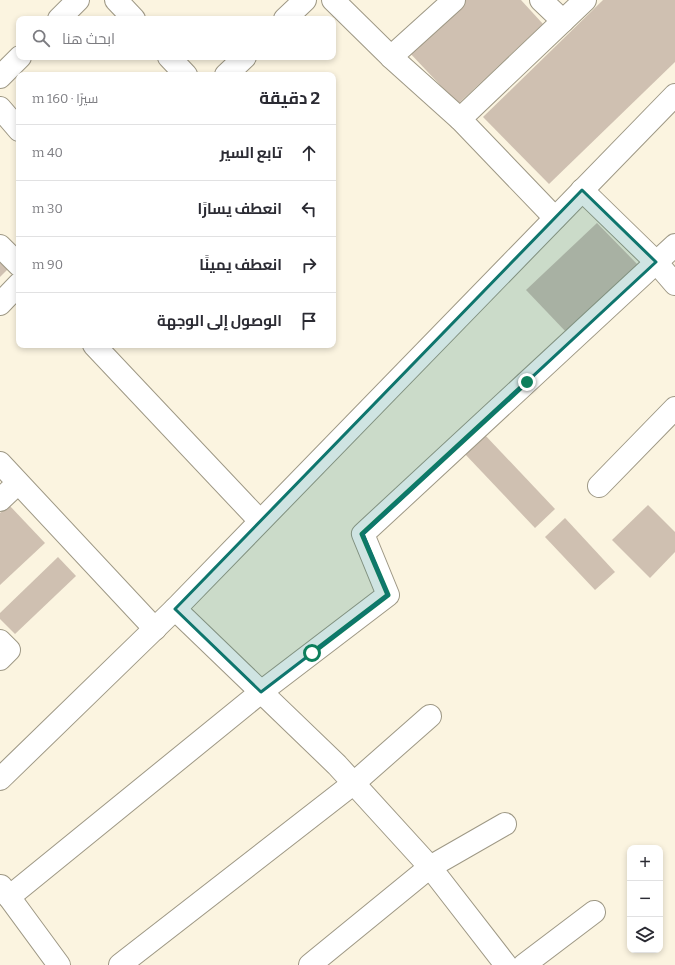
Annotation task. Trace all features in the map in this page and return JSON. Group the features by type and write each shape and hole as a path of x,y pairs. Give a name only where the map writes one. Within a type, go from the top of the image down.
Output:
{"street":[{"path":"62,16 78,0"},
{"path":"116,0 131,16"},
{"path":"288,16 305,0"},
{"path":"333,0 391,57 460,119 555,218"},
{"path":"391,57 454,0"},
{"path":"541,0 563,21"},
{"path":"460,119 585,0"},
{"path":"0,77 17,60"},
{"path":"172,60 183,72"},
{"path":"229,72 242,60"},
{"path":"0,779 175,610 675,95"},
{"path":"0,108 16,127"},
{"path":"582,190 656,262 675,284"},
{"path":"59,965 4,891 388,595 362,534 675,245"},
{"path":"0,246 16,263"},
{"path":"0,304 16,287"},
{"path":"97,348 260,521"},
{"path":"598,486 675,408"},
{"path":"0,463 155,628"},
{"path":"0,500 18,483"},
{"path":"175,610 337,764 430,867 506,965"},
{"path":"0,641 9,650 0,659"},
{"path":"120,965 354,783 430,716"},
{"path":"310,965 430,867 505,824"},
{"path":"524,965 594,912"}],"highlighted area":[{"path":"582,190 656,262 363,534 388,595 261,692 175,609"}],"building":[{"path":"463,0 521,0 543,24 458,104 408,51"},
{"path":"603,0 675,0 675,62 549,184 483,117"},
{"path":"597,223 638,265 567,333 526,290"},
{"path":"0,255 11,266 0,277"},
{"path":"484,434 555,509 535,528 464,453"},
{"path":"9,505 45,543 0,585 0,513"},
{"path":"648,505 675,532 675,552 650,578 612,540"},
{"path":"565,518 615,572 595,590 545,537"},
{"path":"58,557 76,576 15,634 0,619 0,613"}],"route":[{"path":"312,653 388,595 362,534 527,382"}]}
